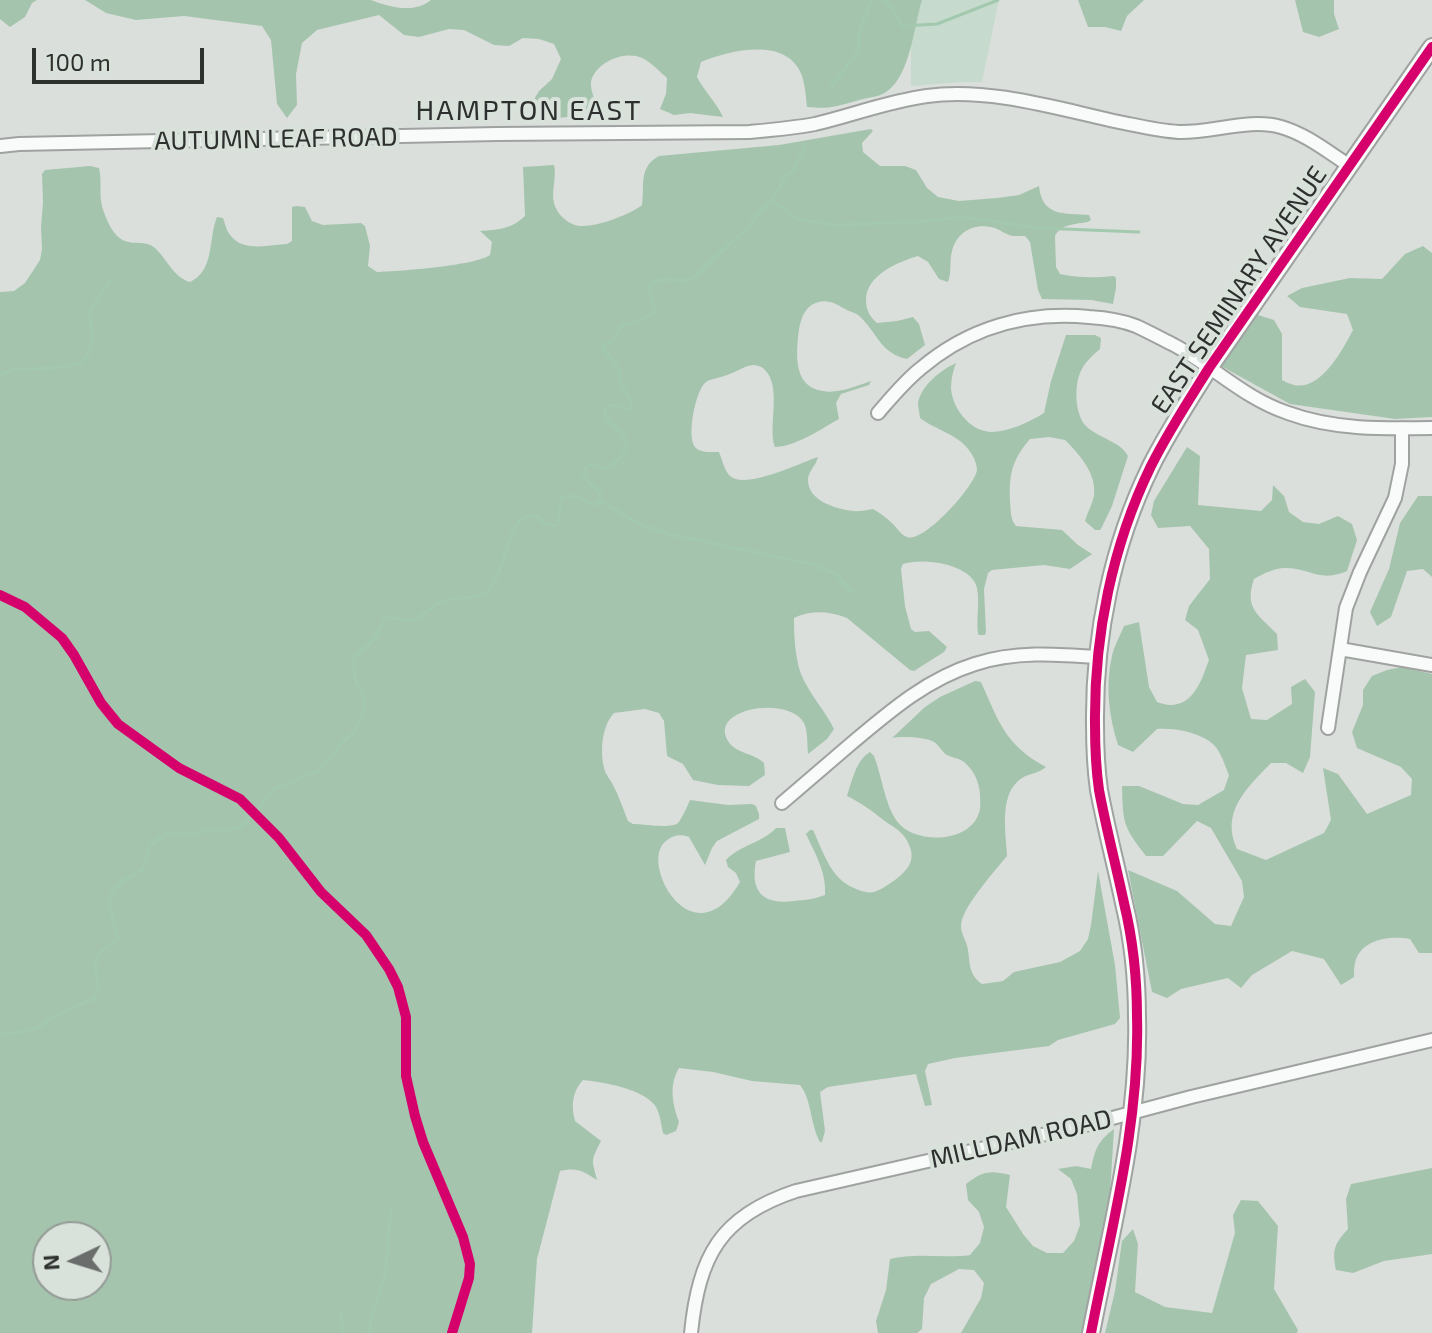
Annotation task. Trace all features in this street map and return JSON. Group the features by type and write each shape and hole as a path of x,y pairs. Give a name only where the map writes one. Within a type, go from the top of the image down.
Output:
{"street":[{"name":"EAST SEMINARY AVENUE","path":"1091,1333 1133,1113 1137,1047 1134,962 1099,787 1095,744 1097,657 1115,562 1131,513 1169,432 1209,368 1432,47"},
{"name":"AUTUMN LEAF ROAD","path":"0,146 749,132 813,124 927,96 954,94 1019,101 1179,132 1260,124 1278,126 1298,133 1350,166"},
{"path":"878,413 920,368 952,346 989,328 1030,317 1070,315 1105,318 1135,326 1176,346 1258,401 1287,413 1355,427 1432,428"},
{"path":"1328,728 1346,608 1395,498 1402,464 1402,428"},
{"path":"1340,649 1432,665"},
{"path":"782,803 888,712 948,674 977,663 1016,656 1097,657"},
{"name":"MILLDAM ROAD","path":"691,1333 699,1282 717,1242 732,1225 772,1198 1432,1040"}],"green space":[{"path":"0,0 37,0 25,17 10,27 0,19"},
{"path":"85,0 371,0 409,8 431,0 922,0 901,75 894,85 879,95 832,107 807,107 802,76 795,63 772,51 742,51 701,62 697,77 723,117 690,113 674,115 660,109 666,94 667,78 645,60 627,56 604,64 594,75 592,90 600,113 533,121 530,106 539,91 552,79 561,59 554,44 539,39 523,38 509,46 494,45 464,30 449,29 419,37 404,35 379,15 317,30 302,43 296,74 297,105 287,118 277,104 271,40 262,26 184,16 136,20 106,13"},
{"path":"911,0 999,0 982,82 911,86"},
{"path":"1078,0 1144,0 1127,16 1121,31 1088,27"},
{"path":"1295,0 1334,0 1339,29 1319,37 1303,32"},
{"path":"871,129 873,131 862,143 863,152 880,166 905,166 916,170 927,188 938,197 959,201 997,198 1019,195 1039,186 1041,196 1050,208 1063,213 1089,215 1091,220 1088,222 1065,227 1055,236 1056,267 1060,274 1114,276 1116,288 1113,304 1091,300 1042,299 1030,242 1025,236 1010,235 988,226 974,227 963,233 954,244 948,282 939,279 928,262 918,256 884,271 871,283 866,304 877,323 913,317 919,324 925,345 907,359 890,352 858,315 836,304 818,302 806,311 800,326 797,354 799,371 807,384 823,391 835,391 871,381 869,385 841,394 836,403 839,419 800,441 775,447 774,396 770,376 757,365 749,366 702,386 692,423 692,441 697,449 719,452 728,474 737,479 760,478 818,457 808,480 818,499 846,510 873,509 905,536 915,537 947,512 977,470 972,455 960,441 920,418 918,404 927,385 956,363 951,388 963,417 983,431 998,432 1012,428 1044,413 1066,335 1095,335 1101,338 1100,349 1080,373 1076,394 1078,409 1087,427 1120,447 1128,456 1112,506 1100,530 1095,530 1085,521 1094,496 1093,480 1086,465 1065,440 1049,437 1030,439 1015,461 1010,483 1011,514 1016,526 1062,530 1092,554 1070,569 1044,565 992,570 988,573 984,589 985,635 978,634 977,588 966,573 934,562 903,564 905,606 911,629 915,632 929,631 947,647 914,671 847,618 820,612 794,618 795,646 801,674 834,729 808,754 805,726 796,714 768,708 739,713 729,720 725,730 728,741 764,763 765,775 749,786 693,780 683,764 667,756 664,721 659,713 645,709 614,713 602,746 605,770 628,821 633,824 674,825 690,800 756,806 759,819 717,841 705,865 689,837 671,837 666,841 659,852 659,868 675,900 689,910 705,913 722,904 740,882 726,860 776,828 785,828 790,852 756,861 757,888 767,898 783,902 825,895 822,871 806,834 810,830 813,830 839,878 859,890 874,892 905,871 912,857 906,839 898,830 847,796 858,765 870,752 874,756 889,805 904,828 915,834 940,838 964,831 973,823 980,808 978,785 971,769 947,755 930,740 892,738 940,697 975,681 981,682 1012,741 1046,767 1021,779 1012,788 1005,817 1007,856 962,918 961,929 972,973 982,984 1003,981 1014,972 1060,962 1080,951 1088,939 1098,871 1115,965 1120,1018 1115,1024 1058,1040 1049,1046 928,1064 925,1071 932,1105 925,1106 916,1074 828,1087 820,1092 825,1131 822,1142 800,1085 752,1081 679,1068 673,1094 679,1122 676,1131 666,1135 656,1107 643,1095 583,1080 575,1094 574,1115 575,1121 601,1141 593,1160 597,1180 580,1171 560,1171 537,1259 532,1333 0,1333 0,292 14,291 25,283 40,260 42,174 45,170 99,168 102,206 113,231 125,241 155,248 175,272 190,282 204,270 217,217 223,218 230,234 242,244 287,244 292,241 292,207 305,207 312,221 323,225 361,223 365,226 370,246 368,266 377,272 436,267 490,255 492,242 480,231 510,226 525,216 523,167 554,165 553,198 557,210 571,224 582,226 600,224 642,205 645,171 659,156 779,145"},
{"path":"1423,246 1432,253 1432,417 1395,419 1290,404 1221,366 1233,333 1242,319 1258,315 1274,320 1282,334 1282,380 1294,385 1313,382 1330,367 1353,330 1347,314 1300,307 1287,296 1302,288 1350,278 1382,279 1405,254"},
{"path":"1187,447 1200,456 1198,505 1261,511 1272,500 1273,485 1284,496 1289,512 1303,522 1319,524 1338,516 1352,524 1357,540 1347,571 1329,576 1281,568 1254,579 1252,604 1277,634 1278,650 1246,655 1242,688 1251,719 1267,720 1292,704 1291,687 1305,679 1315,692 1310,757 1303,773 1286,763 1271,763 1245,791 1232,823 1237,849 1266,860 1324,833 1331,820 1323,768 1338,774 1367,814 1411,795 1412,779 1401,767 1357,748 1352,732 1363,705 1363,690 1372,676 1402,667 1432,674 1432,953 1419,953 1410,939 1377,940 1358,955 1354,977 1341,985 1324,959 1292,951 1252,975 1241,988 1228,978 1181,989 1167,998 1152,992 1128,870 1177,891 1215,924 1231,926 1244,897 1242,881 1211,828 1197,821 1163,856 1146,856 1129,831 1124,817 1122,786 1139,786 1183,804 1198,805 1224,790 1229,775 1216,748 1195,734 1157,729 1133,752 1118,745 1110,712 1110,667 1124,626 1139,622 1149,687 1157,702 1179,704 1191,696 1209,660 1198,630 1185,620 1189,606 1210,579 1209,549 1190,526 1158,528 1151,515 1154,501"},
{"path":"1418,496 1432,496 1432,577 1423,569 1407,571 1391,617 1377,626 1370,612 1389,569 1400,523"},
{"path":"1114,1129 1110,1194 1084,1333 961,1333 981,1298 984,1283 974,1270 959,1269 931,1284 924,1298 922,1329 917,1333 878,1333 876,1321 886,1290 890,1259 970,1255 980,1243 984,1227 979,1212 968,1200 966,1184 982,1174 1010,1175 1006,1207 1023,1234 1033,1246 1047,1253 1063,1253 1074,1241 1080,1225 1077,1194 1071,1179 1058,1169 1076,1166 1091,1169 1098,1146"},
{"path":"1432,1168 1432,1254 1384,1261 1353,1273 1336,1270 1335,1248 1348,1229 1346,1199 1351,1184"},
{"path":"1241,1200 1258,1201 1278,1226 1274,1289 1297,1333 1105,1333 1122,1241 1133,1229 1138,1244 1135,1292 1165,1307 1212,1313 1235,1233 1233,1215"}],"waterway":[{"path":"830,88 859,50 859,34 871,0"},
{"path":"883,0 893,9 902,26 937,24 998,0"},
{"path":"0,1034 30,1030 93,999 98,991 95,962 98,955 118,937 110,897 119,884 142,870 151,845 165,834 196,834 239,828 274,788 321,769 361,720 363,697 355,679 353,659 372,642 385,619 411,620 446,600 483,594 498,574 514,528 526,516 538,516 546,524 557,525 562,497 571,496 594,505 600,500 600,492 583,474 591,464 606,468 622,456 625,440 605,413 606,408 612,405 627,409 631,407 631,400 621,384 620,373 603,345 615,340 620,327 656,310 649,285 664,280 691,280 748,227 795,168 805,146"},
{"path":"772,200 797,219 834,225 962,217 1039,228 1139,232"},
{"path":"0,375 12,370 73,365 87,356 92,334 89,312 111,279"},
{"path":"601,501 641,525 673,535 811,564 836,574 852,593"},
{"path":"369,1333 385,1276 391,1211"},
{"path":"341,1311 343,1333"}],"cycle path":[{"path":"1091,1333 1123,1176 1137,1057 1132,945 1099,790 1095,749 1098,658 1116,560 1137,496 1186,404 1432,47"},
{"path":"0,595 25,607 62,638 101,703 118,724 179,768 240,799 279,838 321,892 366,935 389,969 398,987 406,1017 406,1076 415,1116 463,1237 470,1264 469,1278 452,1333"}],"district":[{"name":"HAMPTON EAST","path":"529,111"}]}
